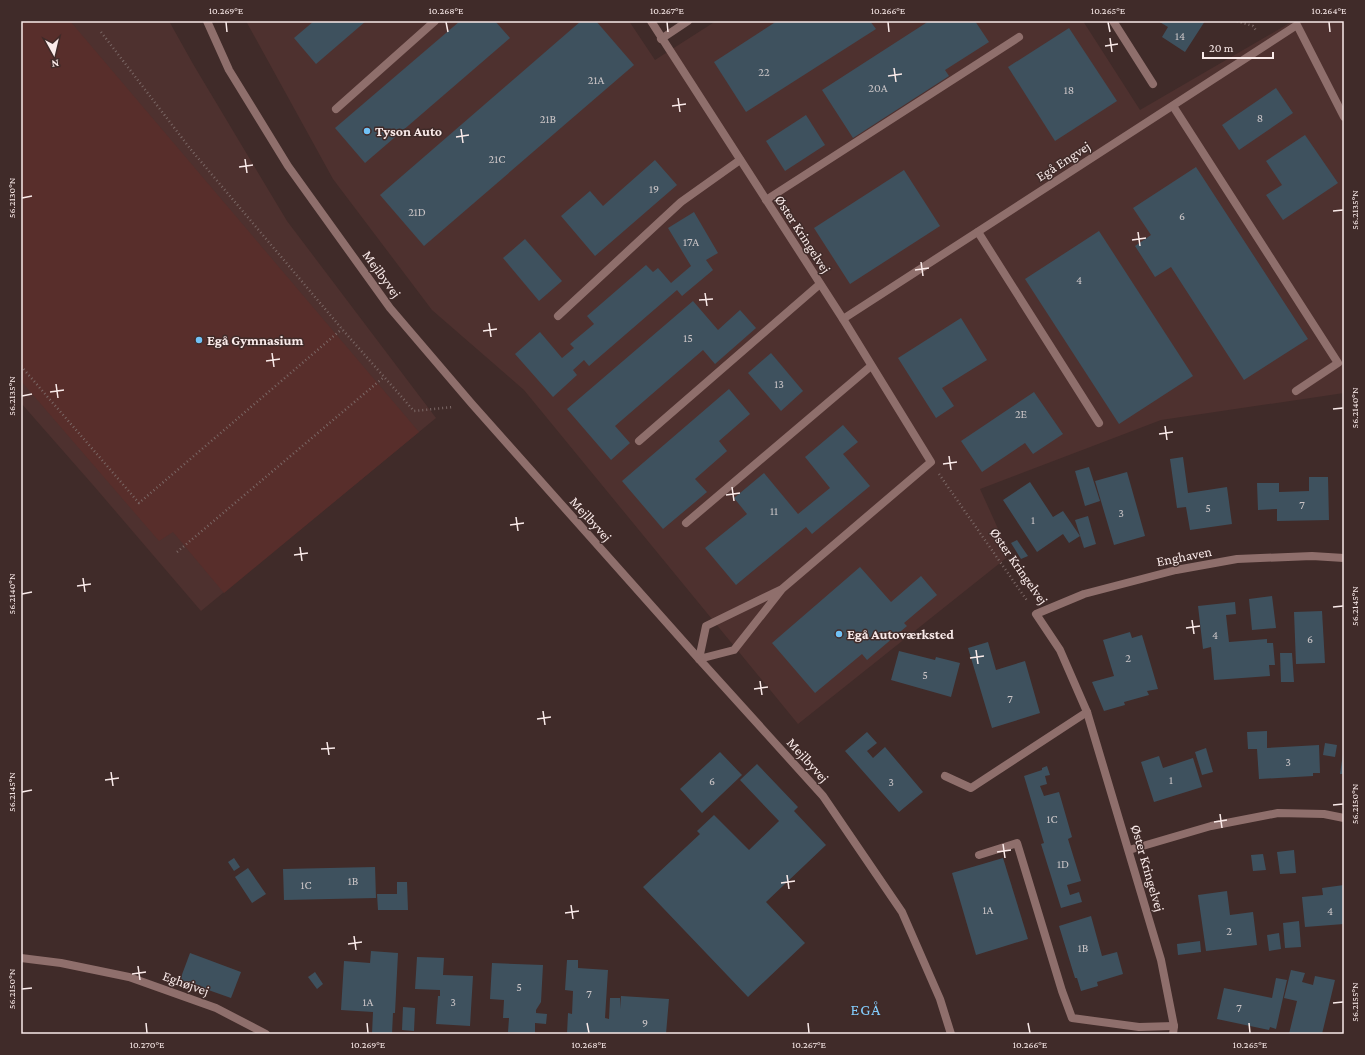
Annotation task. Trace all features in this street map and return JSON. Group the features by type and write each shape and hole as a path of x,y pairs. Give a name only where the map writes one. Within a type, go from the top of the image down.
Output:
{"street":[{"name":"Mejlbyvej","path":"207,21 230,70 288,166 390,308 472,404 823,796 902,912 940,999 951,1034"},
{"path":"336,109 435,21"},
{"name":"Øster Kringelvej","path":"651,21 843,320 931,462"},
{"path":"662,39 688,21"},
{"path":"1113,21 1153,84"},
{"name":"Egå Engvej","path":"843,320 1297,25 1344,117"},
{"path":"766,200 1019,37"},
{"path":"1173,106 1338,364 1296,391"},
{"path":"558,316 681,202 740,160"},
{"path":"978,232 1099,423"},
{"path":"639,441 820,284"},
{"path":"686,523 871,366"},
{"path":"782,588 706,626 699,659 734,650 782,588 931,462"},
{"name":"Enghaven","path":"1036,614 1084,594 1176,570 1237,559 1312,556 1344,558"},
{"name":"Øster Kringelvej","path":"1036,614 1060,650 1088,712 1161,960 1173,1030"},
{"path":"945,776 971,788 1088,712"},
{"path":"1129,850 1211,826 1278,813 1324,814 1344,818"},
{"path":"979,855 1017,843 1062,991 1072,1018 1173,1030"},
{"name":"Eghøjvej","path":"21,958 61,963 129,977 216,1008 266,1034"}],"path":[{"path":"1238,21 1253,26 1267,45"},
{"path":"101,32 192,150 414,412 472,404"},
{"path":"21,366 139,503 342,328"},
{"path":"177,552 384,377"},
{"name":"Øster Kringelvej","path":"931,462 1036,614"}],"shaded area":[{"name":"Egå Gymnasium","path":"21,21 169,21 287,221 436,418 201,611 21,403"},
{"name":"Egå Gymnasium","path":"21,21 70,21 419,432 224,593 173,532 159,541 21,381"},
{"path":"246,21 629,21 655,60 716,21 1083,21 1140,110 1293,21 1344,21 1344,393 1161,420 980,489 1010,555 798,724 524,390 432,310 333,179"}],"building":[{"path":"314,21 366,21 316,64 294,38"},
{"path":"460,21 495,21 510,38 365,163 335,128"},
{"path":"581,21 596,21 634,65 424,246 380,195"},
{"path":"777,21 870,21 876,29 746,112 714,62"},
{"path":"929,21 975,21 989,42 945,70 949,76 853,138 822,90"},
{"path":"1158,21 1205,21 1185,52 1162,37 1168,27"},
{"path":"1069,28 1117,101 1055,141 1008,67"},
{"path":"1276,88 1293,113 1239,150 1222,125"},
{"path":"806,115 825,145 785,171 766,141"},
{"path":"1305,135 1338,183 1283,220 1266,195 1282,185 1266,161"},
{"path":"655,160 677,185 595,256 561,216 590,191 603,206"},
{"path":"1196,167 1308,339 1244,380 1171,267 1155,277 1135,246 1151,235 1133,208"},
{"path":"904,170 940,226 850,284 814,228"},
{"path":"694,212 718,253 706,260 713,270 682,296 677,290 589,366 584,360 573,370 577,375 553,397 515,354 540,332 562,358 574,348 570,344 594,324 587,316 646,265 653,272 658,268 671,283 691,266 668,228"},
{"path":"1099,231 1193,376 1119,424 1025,279"},
{"path":"525,239 562,281 539,301 503,258"},
{"path":"693,301 718,330 740,310 756,328 715,364 703,350 615,426 630,443 611,460 567,409"},
{"path":"961,318 987,360 942,388 954,406 936,418 898,358"},
{"path":"771,353 803,391 781,411 748,373"},
{"path":"729,389 750,414 719,441 727,451 695,479 707,492 663,529 622,481"},
{"path":"1034,392 1063,434 1033,454 1025,443 982,472 961,441"},
{"path":"843,425 858,442 843,454 870,486 812,534 806,527 736,585 705,548 747,514 734,498 764,473 798,514 830,488 805,457"},
{"path":"1183,457 1188,493 1227,487 1232,524 1190,530 1186,507 1177,508 1170,459"},
{"path":"1089,467 1100,501 1085,506 1075,471"},
{"path":"1127,472 1145,536 1114,545 1095,481"},
{"path":"1309,477 1328,477 1329,520 1277,521 1277,509 1258,510 1257,483 1279,483 1279,492 1309,491"},
{"path":"1030,482 1053,517 1063,511 1080,536 1069,543 1063,534 1037,552 1003,500"},
{"path":"1088,516 1096,544 1084,548 1075,520"},
{"path":"1017,540 1028,556 1021,559 1011,543"},
{"name":"Egå Autoværksted","path":"860,567 891,602 921,576 937,595 904,623 907,626 867,660 862,654 815,693 772,643"},
{"path":"1272,596 1276,628 1252,630 1249,599"},
{"path":"1235,602 1236,614 1226,615 1229,642 1267,639 1267,643 1273,643 1275,665 1269,665 1270,676 1214,680 1211,647 1203,649 1198,606"},
{"path":"1322,611 1325,663 1296,664 1294,612"},
{"path":"1130,632 1132,638 1142,635 1158,689 1147,691 1149,695 1124,702 1125,705 1104,711 1092,682 1114,676 1103,640"},
{"path":"988,642 996,670 1025,661 1040,713 992,728 968,648"},
{"path":"899,651 935,660 936,657 960,663 951,697 891,680"},
{"path":"1280,653 1292,653 1294,682 1281,682"},
{"path":"1267,731 1267,748 1319,745 1320,773 1313,773 1313,776 1259,779 1257,749 1248,749 1247,732"},
{"path":"867,732 877,743 867,751 873,758 885,747 923,792 899,812 845,751"},
{"path":"1325,743 1337,745 1335,757 1323,755"},
{"path":"1206,748 1213,772 1202,775 1195,752"},
{"path":"720,752 742,775 702,813 680,789"},
{"path":"1343,754 1344,774 1340,774"},
{"path":"1159,756 1163,768 1193,758 1202,787 1154,802 1141,762"},
{"path":"757,764 798,807 794,811 826,845 766,902 805,943 748,997 643,887 700,834 697,831 714,815 749,850 779,821 740,780"},
{"path":"1047,766 1050,775 1045,776 1047,784 1040,786 1044,796 1059,792 1072,837 1068,839 1081,881 1067,885 1070,895 1079,892 1082,902 1061,908 1041,844 1044,843 1024,776 1042,770 1042,768"},
{"path":"1294,850 1296,873 1280,874 1277,852"},
{"path":"1263,854 1266,870 1253,871 1251,855"},
{"path":"234,858 240,867 234,871 228,862"},
{"path":"1003,858 1028,939 976,955 952,873"},
{"path":"375,867 376,898 284,900 283,869"},
{"path":"248,868 266,894 252,903 235,877"},
{"path":"397,882 407,882 408,910 378,910 377,894 397,894"},
{"path":"1344,885 1344,924 1305,927 1302,897 1323,895 1322,888"},
{"path":"1227,891 1230,915 1253,912 1257,945 1206,951 1198,895"},
{"path":"1091,916 1102,956 1117,952 1123,974 1097,982 1098,986 1081,991 1077,978 1075,978 1059,926"},
{"path":"1299,921 1301,947 1285,948 1283,923"},
{"path":"1279,933 1281,949 1269,951 1267,935"},
{"path":"1200,941 1201,952 1178,955 1177,944"},
{"path":"371,951 398,953 395,1013 393,1013 392,1034 372,1034 373,1012 341,1010 344,961 370,963"},
{"path":"190,953 241,972 231,998 180,980"},
{"path":"417,957 444,958 443,975 473,976 470,1026 436,1024 438,996 440,996 440,990 415,989"},
{"path":"567,960 578,960 578,968 608,970 605,1018 609,1019 610,998 620,998 620,1009 621,996 669,999 666,1034 567,1034 568,1013 572,1014 573,991 565,990"},
{"path":"492,963 543,965 541,1002 536,1010 536,1013 547,1014 546,1024 535,1023 535,1034 508,1032 509,1018 503,1018 504,1000 490,999"},
{"path":"1291,970 1305,973 1302,982 1313,985 1315,976 1335,980 1322,1034 1289,1034 1297,1001 1284,998"},
{"path":"315,972 323,984 317,989 308,977"},
{"path":"1276,978 1287,980 1276,1029 1270,1027 1269,1030 1217,1019 1224,988 1272,998"},
{"path":"403,1007 415,1008 414,1031 402,1030"}],"place":[{"name":"Tyson Auto","path":"367,131"},
{"name":"Egå Gymnasium","path":"199,340"},
{"name":"Egå Autoværksted","path":"839,634"}],"district":[{"name":"EGÅ","path":"866,1009"}]}
